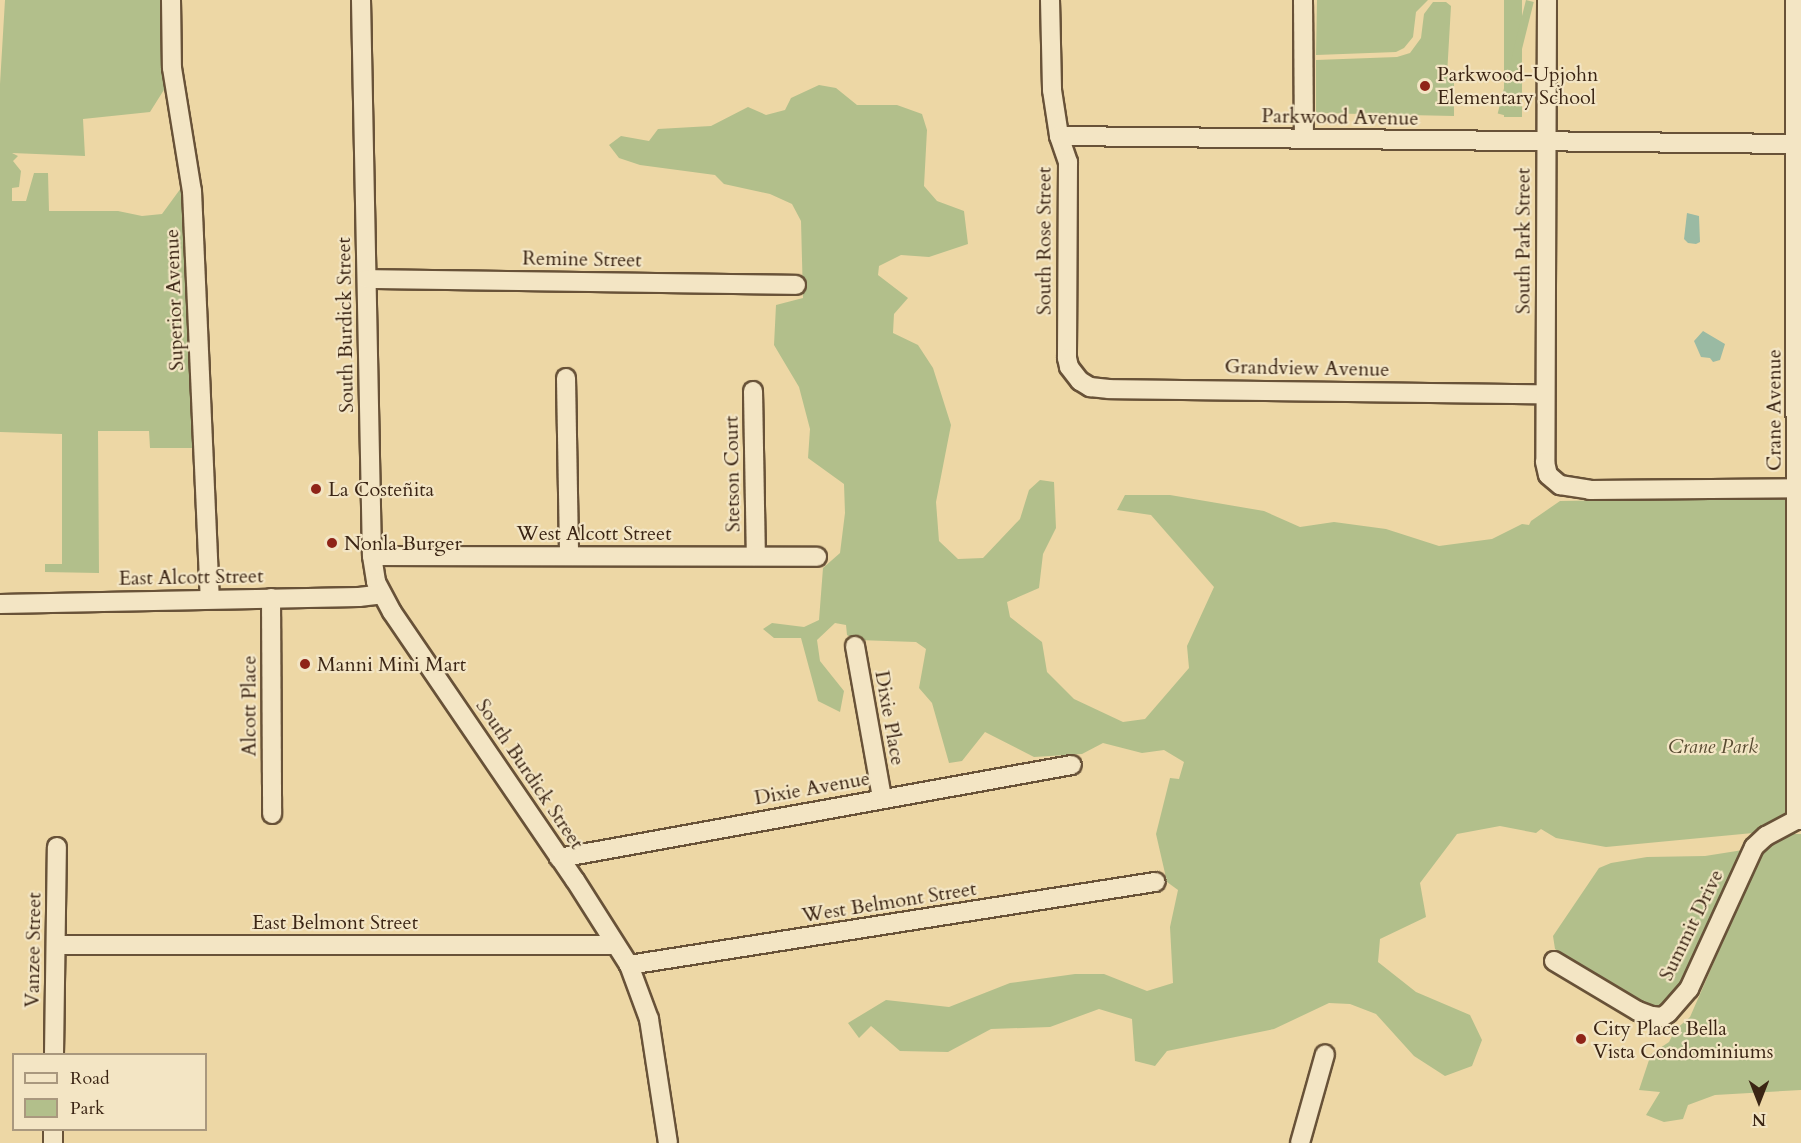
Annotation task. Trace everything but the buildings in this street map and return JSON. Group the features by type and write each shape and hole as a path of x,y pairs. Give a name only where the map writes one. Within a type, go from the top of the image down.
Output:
{"street":[{"name":"Superior Avenue","path":"171,0 172,68 192,191 210,599"},
{"name":"South Burdick Street","path":"361,0 372,556 376,582 560,858 629,966 649,1019 668,1143"},
{"name":"South Rose Street","path":"1050,0 1052,90 1059,135 1068,162 1067,358 1074,374"},
{"path":"1304,0 1304,139"},
{"name":"South Park Street","path":"1547,0 1545,462 1552,479 1569,488 1590,490 1799,488"},
{"name":"Crane Avenue","path":"1795,0 1798,144 1798,820"},
{"name":"Parkwood Avenue","path":"1059,135 1798,144"},
{"name":"Remine Street","path":"367,279 796,285"},
{"name":"Grandview Avenue","path":"1074,374 1090,387 1108,389 1545,394"},
{"path":"566,378 569,555"},
{"name":"Stetson Court","path":"753,391 756,556"},
{"name":"West Alcott Street","path":"372,556 817,556"},
{"name":"East Alcott Street","path":"0,604 359,597 382,594"},
{"name":"Alcott Place","path":"271,598 272,814"},
{"name":"Dixie Place","path":"855,646 882,798"},
{"name":"Dixie Avenue","path":"560,858 1072,765"},
{"name":"Summit Drive","path":"1554,961 1638,1011 1662,1017 1689,989 1754,847 1766,836 1798,820"},
{"name":"Vanzee Street","path":"54,1053 57,847"},
{"name":"West Belmont Street","path":"629,966 1155,882"},
{"name":"East Belmont Street","path":"56,945 615,945"},
{"path":"1300,1143 1325,1054"}],"green space":[{"path":"5,0 166,0 167,85 150,112 83,119 85,156 12,153 18,156 13,161 21,171 19,187 12,188 12,201 26,201 34,173 48,173 49,211 118,211 142,216 162,214 181,188 188,188 198,448 150,448 149,431 98,431 99,573 45,572 45,564 62,564 62,434 0,432 0,84"},
{"path":"1317,0 1428,0 1416,12 1413,37 1404,48 1396,52 1316,55"},
{"path":"1504,0 1522,0 1522,117 1504,117"},
{"path":"1526,0 1534,2 1505,115 1498,114"},
{"path":"1433,2 1446,2 1451,6 1447,75 1454,75 1454,116 1316,113 1316,60 1397,57 1410,53 1421,38 1424,14"},
{"name":"Crane Park","path":"819,85 836,88 857,105 897,105 922,114 927,130 924,186 937,201 964,211 968,244 929,257 901,255 879,266 878,275 908,298 894,314 893,333 918,345 933,368 951,425 936,502 939,541 958,559 983,558 1020,519 1029,490 1040,480 1054,482 1056,528 1043,554 1039,588 1007,602 1010,617 1042,642 1047,672 1074,699 1123,722 1145,719 1189,668 1187,646 1214,587 1151,515 1117,510 1125,495 1170,495 1264,511 1300,527 1334,522 1386,529 1439,546 1492,539 1522,524 1529,525 1531,521 1560,501 1801,497 1801,806 1753,833 1606,847 1556,838 1541,829 1536,833 1500,826 1457,834 1420,883 1426,917 1380,939 1378,962 1416,992 1470,1015 1482,1040 1472,1066 1445,1076 1414,1056 1376,1014 1350,1004 1329,1003 1274,1029 1167,1051 1155,1066 1135,1061 1132,1019 1099,1009 1050,1027 991,1029 948,1052 900,1051 871,1026 859,1038 848,1023 886,1000 949,1007 1010,983 1075,974 1104,974 1147,991 1173,983 1170,927 1178,890 1167,882 1156,834 1170,778 1179,779 1184,762 1164,750 1142,753 1103,743 1082,754 1034,757 985,732 962,761 949,763 932,703 919,688 926,649 916,642 858,640 847,635 846,625 835,623 817,640 820,661 844,691 840,712 818,701 801,638 774,638 763,629 772,623 804,627 819,620 823,568 840,553 845,513 844,484 808,458 810,429 799,387 774,345 776,305 803,298 801,221 792,204 770,194 724,184 715,175 640,165 619,158 609,145 621,136 649,141 658,129 711,126 748,107 766,115 785,110 791,98"},
{"path":"1801,834 1801,1090 1715,1095 1688,1105 1683,1119 1664,1122 1646,1115 1660,1092 1639,1090 1651,1054 1669,1042 1675,1030 1690,1017 1728,930 1751,865 1760,852 1778,837"},
{"path":"1743,850 1682,986 1660,1009 1640,1006 1555,949 1553,936 1599,868 1611,863 1647,857 1705,856"}],"shaded area":[{"path":"1687,213 1699,216 1700,242 1696,244 1688,243 1684,239"},
{"path":"1703,331 1725,344 1720,360 1713,362 1710,358 1701,357 1694,341"}],"place":[{"name":"Parkwood-Upjohn Elementary School","path":"1425,86"},
{"name":"La Costeñita","path":"316,489"},
{"name":"Nonla Burger","path":"332,543"},
{"name":"Manni Mini Mart","path":"305,664"},
{"name":"City Place Bella Vista Condominiums","path":"1581,1039"}]}
